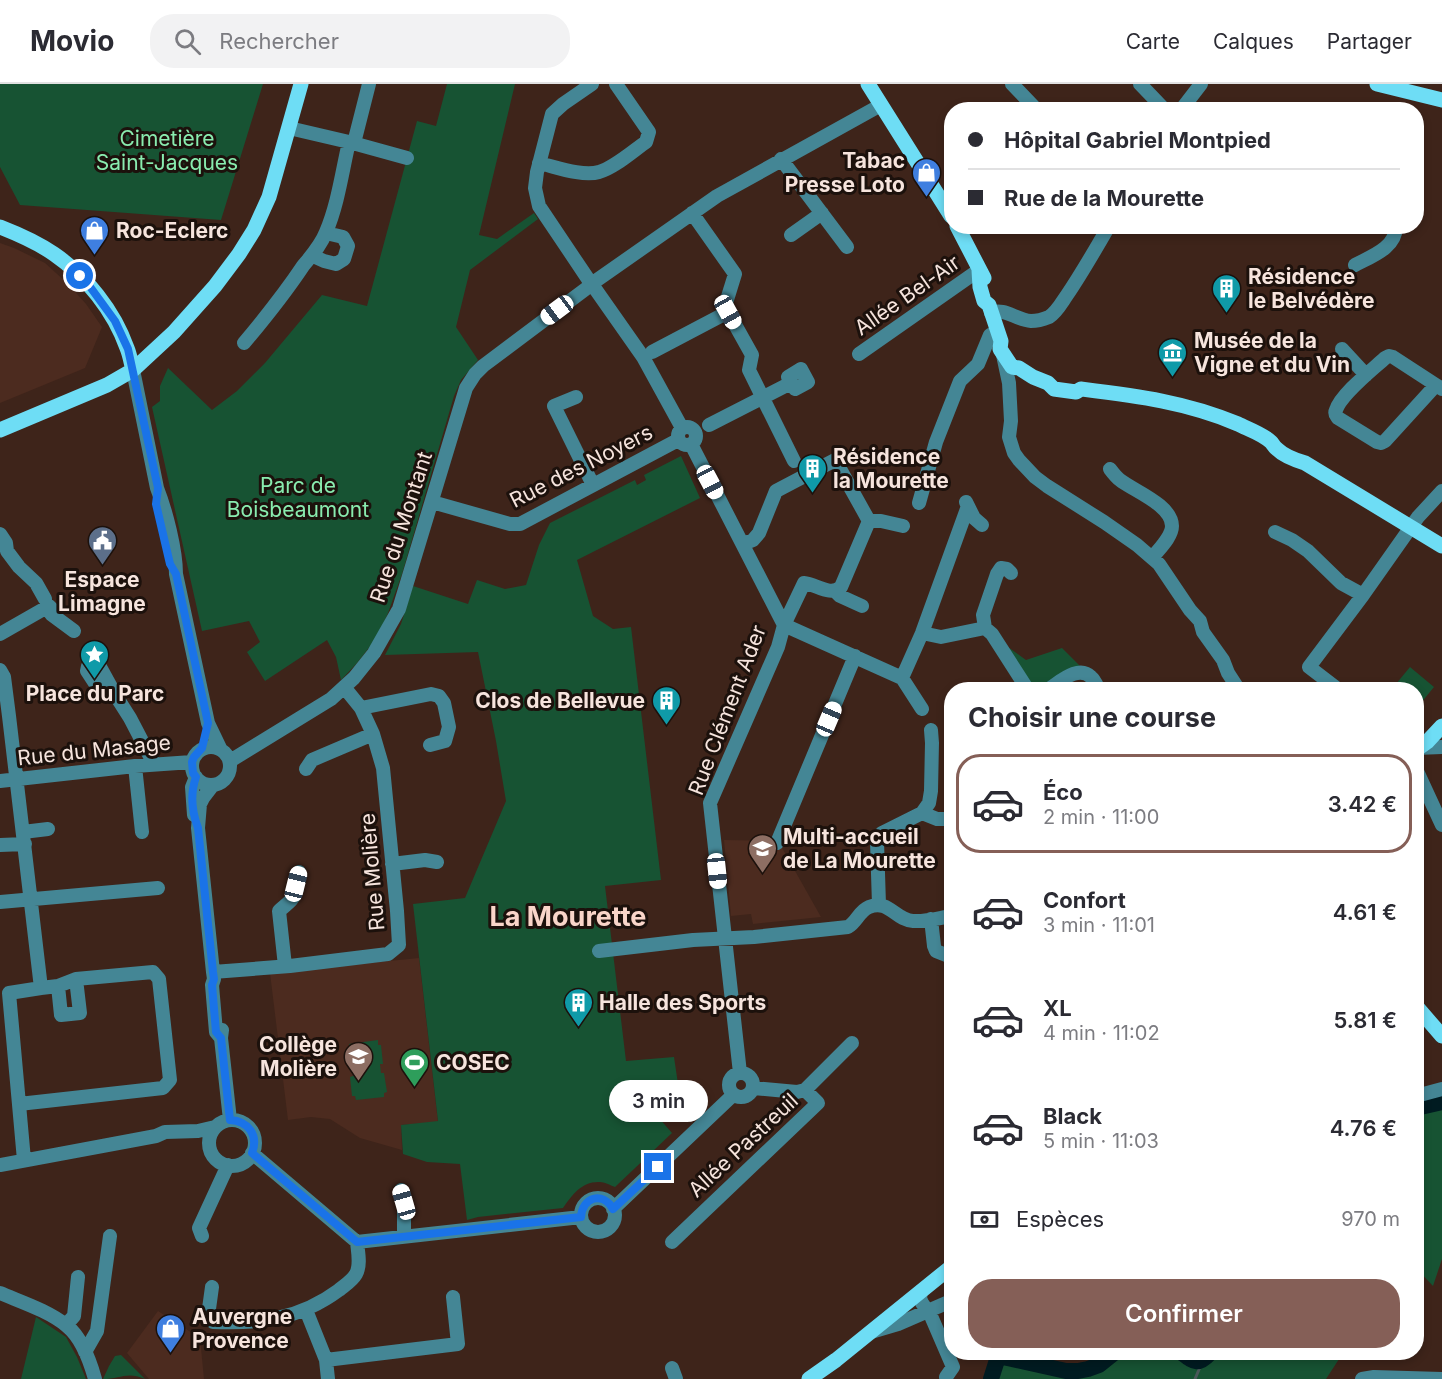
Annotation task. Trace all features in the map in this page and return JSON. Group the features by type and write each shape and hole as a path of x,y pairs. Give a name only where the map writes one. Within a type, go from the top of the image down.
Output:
{"main road":[{"path":"0,430 107,385 133,370 169,337 215,286 254,230 269,197 301,84"},
{"path":"868,84 944,205"},
{"path":"1377,84 1442,100"},
{"path":"0,227 53,253 88,284 117,324 128,349 133,370"},
{"path":"962,234 979,270 984,301 990,309 1000,343 1007,346 1019,362 1019,368 1048,383 1056,381 1078,385 1081,389 1187,406 1225,419 1270,441 1277,450 1295,460 1305,462 1442,546"},
{"path":"1424,735 1427,731 1442,724"},
{"path":"1424,1015 1442,1036"},
{"path":"809,1379 944,1273"}],"street":[{"path":"244,343 313,256 326,233 369,84"},
{"name":"Rue des Noyers","path":"432,502 516,525 684,438 643,357 539,206 535,188 552,114 592,84"},
{"path":"539,163 583,173 596,173 606,170 646,142 649,132 616,84"},
{"path":"1012,84 1029,102"},
{"path":"1140,84 1157,102"},
{"path":"1186,102 1201,84"},
{"name":"Rue du Montant","path":"230,761 331,699 354,678 374,653 399,609 466,388 475,374 592,284 731,187 880,105"},
{"path":"289,128 407,158"},
{"path":"780,159 847,247"},
{"path":"692,213 735,274 726,303 728,312 752,355 748,370 794,461"},
{"path":"791,235 822,213"},
{"path":"313,256 336,264 344,259 348,246 343,237 326,233"},
{"path":"990,309 1005,312 1023,320 1035,321 1049,317 1058,308 1081,274 1104,234"},
{"path":"1355,265 1389,246 1395,234"},
{"name":"Allée Bel-Air","path":"859,354 979,270"},
{"path":"652,352 728,312"},
{"path":"919,503 936,442 960,381 978,364 990,335 1000,343 1009,383 1011,421 1009,437 1014,453 1047,486 1104,522 1152,558 1200,621 1203,632 1223,660 1234,682"},
{"path":"1342,349 1366,375"},
{"path":"1393,357 1439,387 1385,441 1377,442 1336,415 1336,410 1344,396 1385,358 1393,357"},
{"path":"1009,383 1012,375 1019,368"},
{"path":"709,425 791,383 788,377 801,369 805,375"},
{"path":"133,370 176,563 176,574 208,723 220,748"},
{"path":"576,397 554,406 593,485"},
{"name":"Rue Clément Ader","path":"684,438 784,625 778,647 710,803 740,1073"},
{"path":"742,544 753,540 759,533 777,491 835,460 869,521"},
{"path":"1110,469 1119,479 1170,516 1172,527 1168,538 1152,558"},
{"path":"1329,682 1309,667 1364,595 1411,526 1442,491"},
{"path":"902,678 922,633 965,502 982,525"},
{"path":"869,521 903,526"},
{"path":"836,592 841,587 869,521"},
{"path":"1275,532 1308,551 1341,583 1364,595"},
{"path":"0,534 19,567 36,583 42,604"},
{"path":"1006,571 997,574 983,615 985,628 992,634 1023,682"},
{"path":"861,606 836,592 804,583 784,625 902,678 922,709"},
{"path":"42,604 49,606 52,609 51,614 74,631"},
{"path":"0,634 42,604"},
{"path":"922,633 941,637 985,628"},
{"path":"777,843 855,656"},
{"path":"0,670 4,677 17,780 40,988"},
{"path":"1060,682 1074,673 1085,672 1094,682"},
{"name":"Rue Molière","path":"214,975 388,954 399,945 383,768 374,734 361,708 344,687"},
{"path":"361,708 430,694 439,696 444,703 449,727 445,741 430,746"},
{"path":"116,696 154,764"},
{"path":"202,748 214,746 225,751 231,767 223,781 213,785 206,784 200,782 193,773 192,762 202,748 208,723"},
{"path":"879,905 878,837 922,813 929,803 931,730"},
{"path":"306,769 312,760 374,734"},
{"path":"1424,747 1442,747"},
{"name":"Rue du Masage","path":"0,780 192,762"},
{"path":"135,766 142,832"},
{"path":"196,777 192,787 192,800 194,818 198,828"},
{"path":"213,785 200,804 198,828 214,975 218,984 230,1120"},
{"path":"1424,786 1442,825"},
{"path":"922,813 937,819 944,819"},
{"path":"0,845 48,829"},
{"path":"393,864 425,860 437,862"},
{"path":"285,966 279,911 294,897 299,872"},
{"path":"0,902 158,888"},
{"path":"599,951 693,940 848,927 864,910 879,905 913,922 944,917"},
{"path":"931,919 934,946 936,951 944,954"},
{"path":"19,1104 163,1088 170,1080 157,975 153,972 76,980 58,986 9,993 24,1160"},
{"path":"58,986 61,1015 80,1012 76,980"},
{"path":"805,1090 852,1043"},
{"path":"743,1073 750,1077 753,1088 752,1092 745,1097 737,1097 729,1090 729,1082 732,1076 743,1073"},
{"name":"Allée Pastreuil","path":"672,1242 818,1103 805,1090 797,1092 753,1088"},
{"path":"1424,1094 1442,1089"},
{"path":"613,1209 733,1095"},
{"path":"0,1165 156,1136 165,1132 198,1131 230,1120 241,1122 250,1129 255,1141 252,1153 245,1162 234,1166 216,1159 209,1146 215,1127"},
{"path":"156,1136 189,1137 209,1146"},
{"path":"212,1287 208,1316 213,1322 243,1324 275,1319 306,1310 332,1295 351,1280 357,1272 359,1261 357,1242 252,1153"},
{"path":"201,1236 199,1228 228,1165"},
{"path":"401,1190 404,1202 404,1237"},
{"path":"597,1198 607,1201 613,1209 615,1214 612,1224 604,1231 591,1231 584,1225 581,1217 582,1208 588,1201 597,1198"},
{"path":"357,1242 581,1217"},
{"path":"85,1352 97,1331 110,1236"},
{"path":"66,1325 74,1316 78,1277"},
{"path":"921,1291 921,1314"},
{"path":"0,1293 66,1325 85,1352 95,1379"},
{"path":"326,1360 458,1344 453,1297"},
{"path":"869,1333 898,1324 944,1304"},
{"path":"306,1310 326,1360 328,1379"},
{"path":"921,1314 931,1316 944,1346"},
{"path":"946,1377 953,1367 950,1360"},
{"path":"1362,1379 1374,1377 1442,1378"}],"shaded area":[{"path":"0,243 45,263 86,304 102,327 85,368 0,403"},
{"name":"Multi-accueil de La Mourette","path":"724,840 773,841 781,846 821,917 753,924 751,914 731,916"},
{"name":"Collège Molière","path":"419,958 438,1122 401,1125 402,1150 360,1138 330,1119 311,1117 288,1120 270,973"},
{"path":"158,1311 200,1338 204,1379 149,1379 127,1353"}],"green space":[{"name":"Cimetière Saint-Jacques","path":"0,84 263,84 221,220 20,205 0,167"},
{"name":"Parc de Boisbeaumont","path":"447,84 515,84 479,235 497,239 534,213 538,219 470,270 456,327 478,360 461,380 454,396 402,574 378,636 341,680 336,657 327,640 265,681 247,652 260,642 249,621 202,631 152,407 160,401 160,386 168,368 212,410 237,391 265,363 322,295 367,306 417,121 436,126"},
{"path":"681,456 700,498 577,560 593,616 613,629 631,627 661,880 605,886 626,1061 674,1057 678,1084 673,1089 672,1083 649,1085 652,1110 672,1133 615,1187 603,1182 594,1182 578,1190 563,1208 467,1220 460,1164 427,1162 403,1154 401,1125 438,1121 413,904 465,898 506,801 478,652 385,655 401,624 413,586 468,604 477,580 505,589 526,585 539,545 550,523 635,480 637,485 646,480 644,475"},
{"path":"1004,644 1026,660 1062,648 1081,667 1071,669 1050,682 1029,682"},
{"path":"1410,667 1434,687 1424,699 1424,682 1398,682"},
{"path":"378,1040 378,1045 381,1045 383,1064 380,1064 381,1073 384,1073 387,1092 384,1093 384,1097 356,1100 355,1096 352,1096 350,1077 353,1076 352,1067 349,1067 347,1049 350,1048 349,1044"},
{"path":"1442,1100 1442,1259 1433,1286 1424,1276 1424,1105"},
{"path":"36,1317 66,1337 86,1379 21,1379"},
{"path":"121,1355 145,1379 128,1375 103,1379 115,1356"},
{"path":"1002,1360 1016,1360 1066,1371 1099,1365 1111,1360 1338,1360 1326,1379 993,1379"}],"waterway":[{"path":"1424,1106 1442,1102"},
{"path":"991,1379 997,1360"},
{"path":"1016,1360 1066,1371 1088,1369 1105,1360"},
{"path":"1193,1360 1202,1360"},
{"path":"1195,1379 1203,1360"}],"place":[{"name":"Tabac Presse Loto","path":"926,198"},
{"name":"Roc-Eclerc","path":"95,256"},
{"name":"Résidence le Belvédère","path":"1227,314"},
{"name":"Musée de la Vigne et du Vin","path":"1173,378"},
{"name":"Résidence la Mourette","path":"812,494"},
{"name":"Espace Limagne","path":"102,566"},
{"name":"Place du Parc","path":"95,680"},
{"name":"Clos de Bellevue","path":"666,726"},
{"name":"Multi-accueil de La Mourette","path":"762,874"},
{"name":"Halle des Sports","path":"578,1028"},
{"name":"Collège Molière","path":"358,1082"},
{"name":"COSEC","path":"415,1088"},
{"name":"Auvergne Provence","path":"171,1354"}],"district":[{"name":"La Mourette","path":"568,916"}],"route":[{"path":"80,276 115,321 128,349 158,488 156,504 170,564 176,574 208,723 202,748 192,762 193,773 196,777 192,787 192,800 194,818 198,828 214,979 212,985 216,1032 221,1038 230,1120 241,1122 254,1134 255,1147 252,1153 357,1242 581,1217 582,1208 593,1199 607,1201 613,1209 658,1167"}]}
